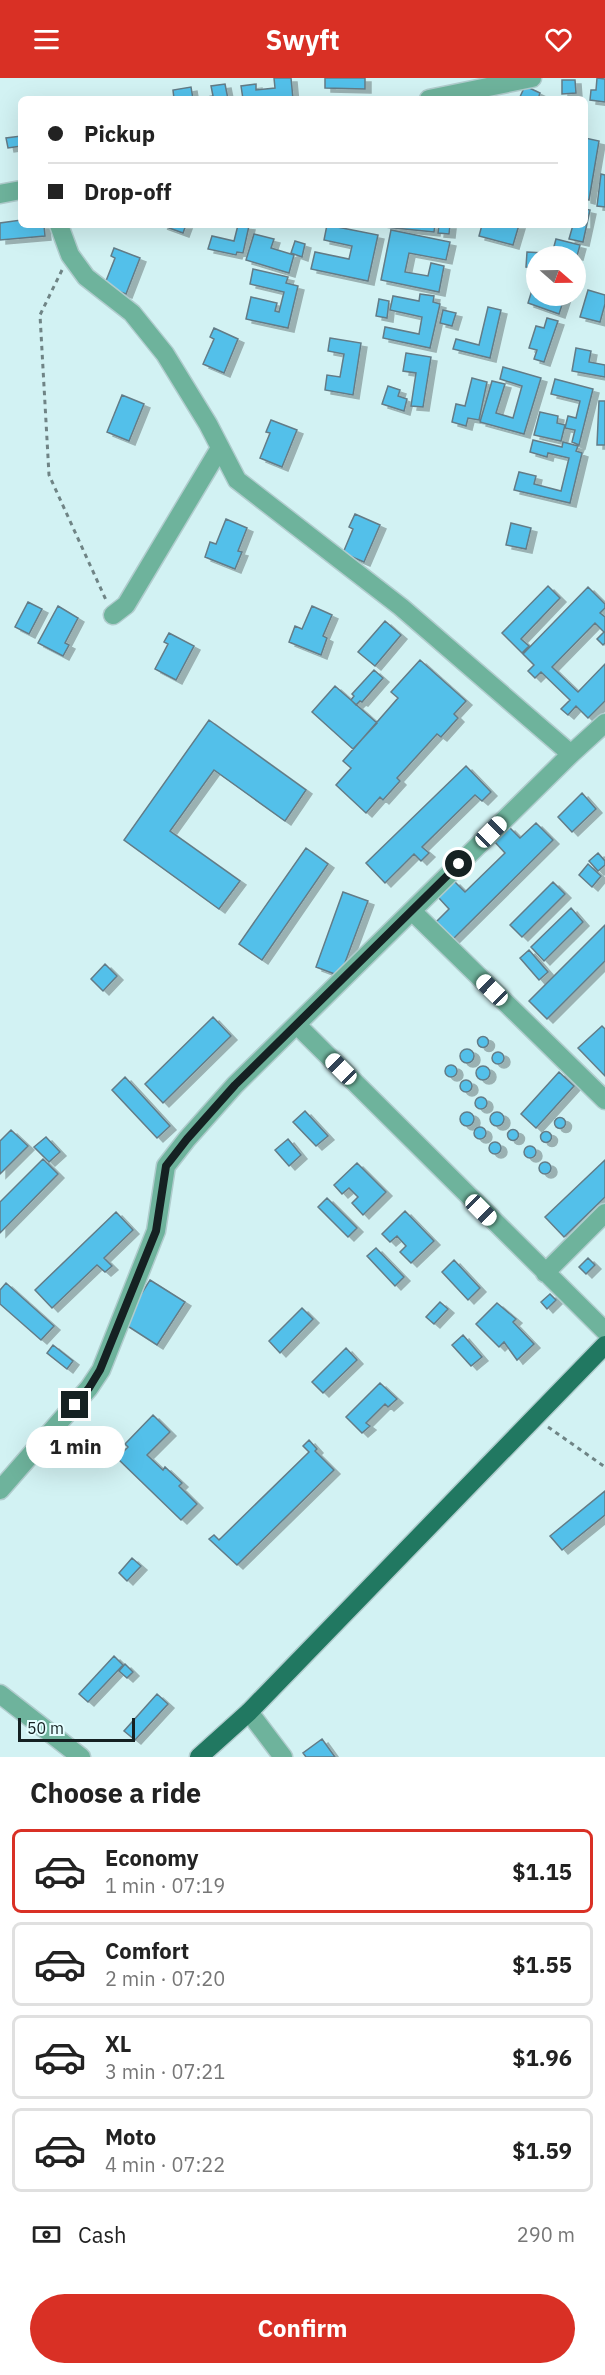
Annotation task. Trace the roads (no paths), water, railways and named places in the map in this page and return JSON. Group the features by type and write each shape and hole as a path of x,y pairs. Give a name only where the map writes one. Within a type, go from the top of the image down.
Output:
{"main road":[{"path":"199,1757 249,1712 605,1345"}],"street":[{"path":"444,96 532,78"},
{"path":"0,194 18,191"},
{"path":"60,228 70,255 86,277 132,313 165,354 208,424 237,480 401,607 571,754"},
{"path":"113,615 126,605 220,448"},
{"path":"0,1490 89,1388 100,1370 156,1231 166,1166 187,1139 235,1085 605,723"},
{"path":"412,911 605,1100"},
{"path":"297,1024 605,1331"},
{"path":"545,1273 605,1213"},
{"path":"0,1694 81,1757"},
{"path":"249,1712 284,1757"}]}
